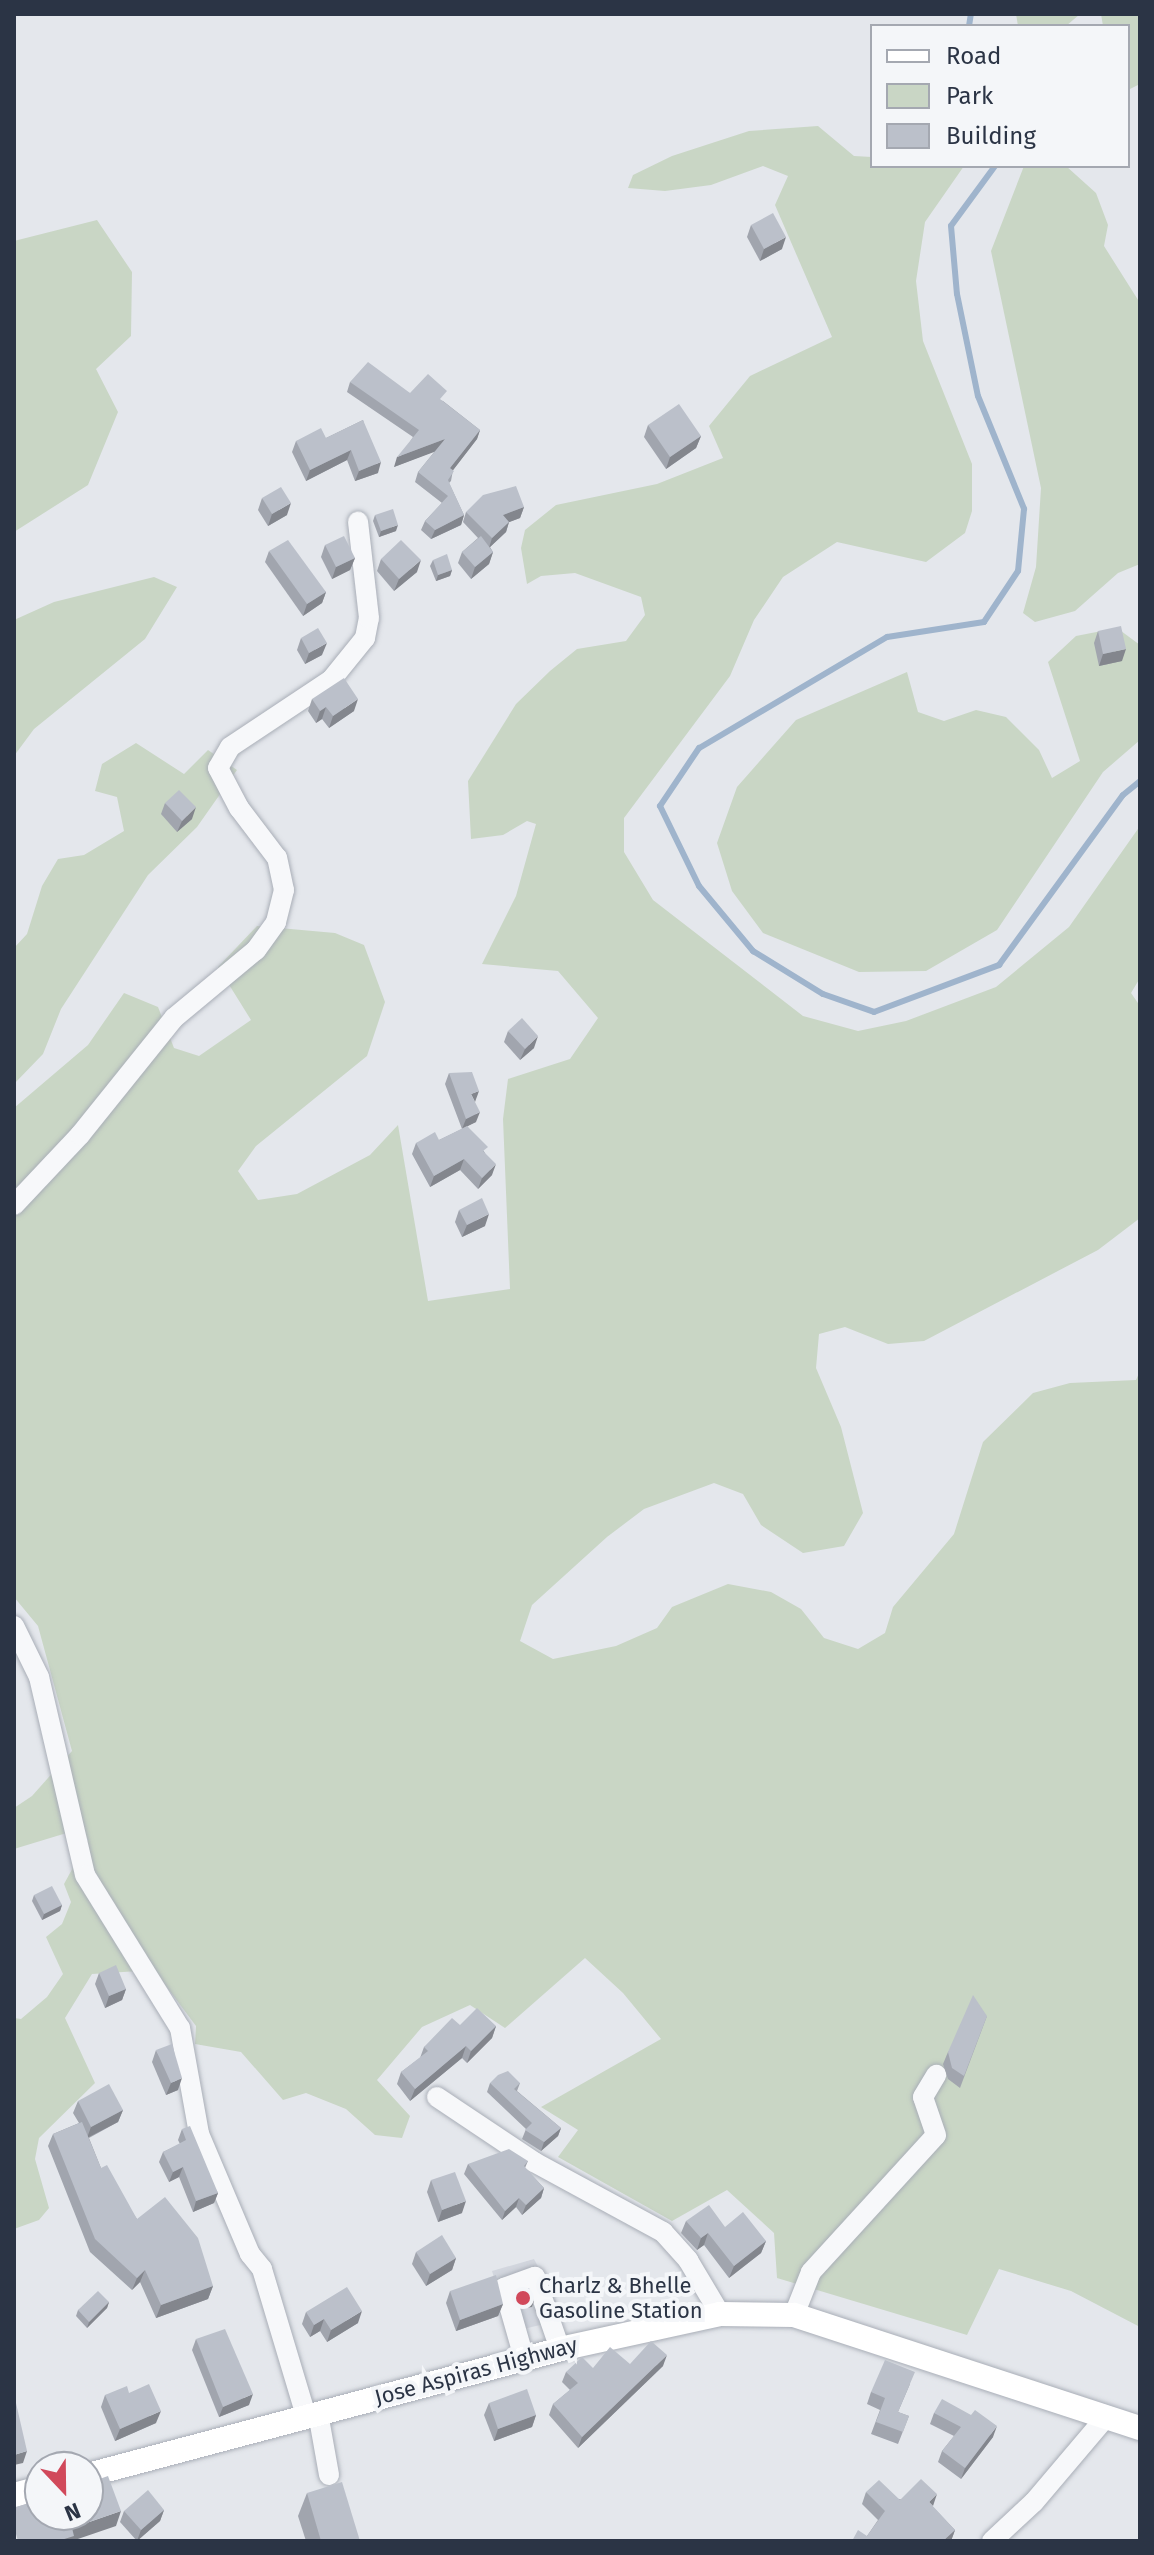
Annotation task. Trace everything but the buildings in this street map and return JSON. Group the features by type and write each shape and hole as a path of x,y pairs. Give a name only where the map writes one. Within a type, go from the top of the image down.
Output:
{"main road":[{"name":"Jose Aspiras Highway","path":"104,2471 524,2358 720,2314 794,2315 1140,2428"}],"street":[{"path":"14,1205 80,1135 174,1018 256,950 276,922 284,890 277,858 239,808 218,768 230,747 331,680 365,638 369,618 358,522"},
{"path":"14,1626 39,1677 85,1875 180,2028 203,2145 250,2254 262,2269 312,2414 329,2475"},
{"path":"794,2315 811,2272 936,2135 923,2097 936,2075"},
{"path":"437,2097 534,2162 663,2232 688,2260 720,2314"},
{"path":"524,2358 504,2288 535,2277 560,2349"},
{"path":"992,2541 1034,2502 1107,2416"}],"shaded area":[{"path":"534,2259 565,2319 511,2332 492,2271"}],"green space":[{"path":"1016,14 1080,14 1068,24 1018,24"},
{"path":"1101,14 1140,14 1140,84 1130,89 1130,24 1103,24"},
{"path":"818,126 854,156 870,157 870,168 963,168 925,222 916,281 923,341 972,464 972,511 965,533 926,562 837,542 783,577 754,620 730,676 624,818 624,852 653,900 803,1016 858,1031 906,1021 996,987 1069,927 1140,826 1140,978 1131,993 1140,1006 1140,1218 1098,1250 924,1341 888,1344 845,1327 819,1334 816,1368 841,1427 863,1513 844,1546 803,1553 761,1525 743,1494 714,1483 644,1509 607,1537 532,1605 520,1641 553,1659 616,1646 657,1628 672,1607 728,1584 771,1592 801,1609 824,1638 858,1649 885,1633 893,1607 954,1534 983,1442 1033,1393 1070,1383 1136,1380 1140,1371 1140,2327 1071,2291 999,2269 967,2335 777,2278 774,2233 727,2190 672,2221 558,2157 578,2130 541,2107 661,2039 623,1993 585,1958 505,2028 470,2005 422,2027 377,2080 410,2116 402,2138 375,2135 346,2109 306,2093 283,2100 241,2052 195,2044 196,2026 154,1970 92,1974 65,2018 95,2083 39,2138 35,2159 49,2208 39,2220 14,2229 14,2018 21,2019 47,1997 63,1974 46,1937 62,1924 71,1902 64,1884 88,1840 83,1828 14,1849 14,1808 32,1796 72,1751 38,1626 14,1597 14,1108 88,1045 124,993 158,1007 174,1048 199,1056 251,1020 218,967 257,926 335,933 364,945 385,1002 367,1056 256,1146 238,1171 258,1200 297,1194 370,1155 398,1125 428,1301 510,1289 503,1119 508,1079 570,1059 598,1018 558,971 482,964 516,896 536,824 527,821 503,835 471,839 468,781 516,704 550,671 577,649 626,641 645,615 641,597 575,573 541,576 527,584 521,548 525,530 556,505 657,484 723,458 709,426 750,376 832,337 775,205 788,176 763,166 711,185 665,191 628,188 633,175 672,156 749,131"},
{"path":"1023,168 1068,168 1096,193 1108,225 1104,246 1140,303 1140,564 1118,573 1075,611 1035,622 1023,613 1036,567 1041,488 991,251"},
{"path":"97,220 132,272 131,336 96,369 118,412 88,485 14,532 14,241"},
{"path":"154,577 177,587 145,639 34,729 14,756 14,620 54,602"},
{"path":"1117,628 1140,645 1140,740 1103,772 997,930 926,971 859,972 763,933 732,891 717,843 737,787 796,720 907,672 918,712 944,721 976,710 1006,717 1039,750 1052,778 1080,761 1048,662 1076,636"},
{"path":"136,743 184,774 208,750 237,770 197,827 148,875 61,1009 43,1054 14,1084 14,948 27,934 42,886 58,859 84,855 124,831 117,797 95,791 102,764"}],"waterway":[{"path":"969,24 971,14"},
{"path":"994,168 951,226 957,294 978,396 1024,509 1018,571 984,622 887,637 699,748 660,806 699,886 753,951 823,994 874,1012 999,965 1123,795 1140,781"}],"place":[{"name":"Charlz & Bhelle Gasoline Station","path":"523,2298"}]}
